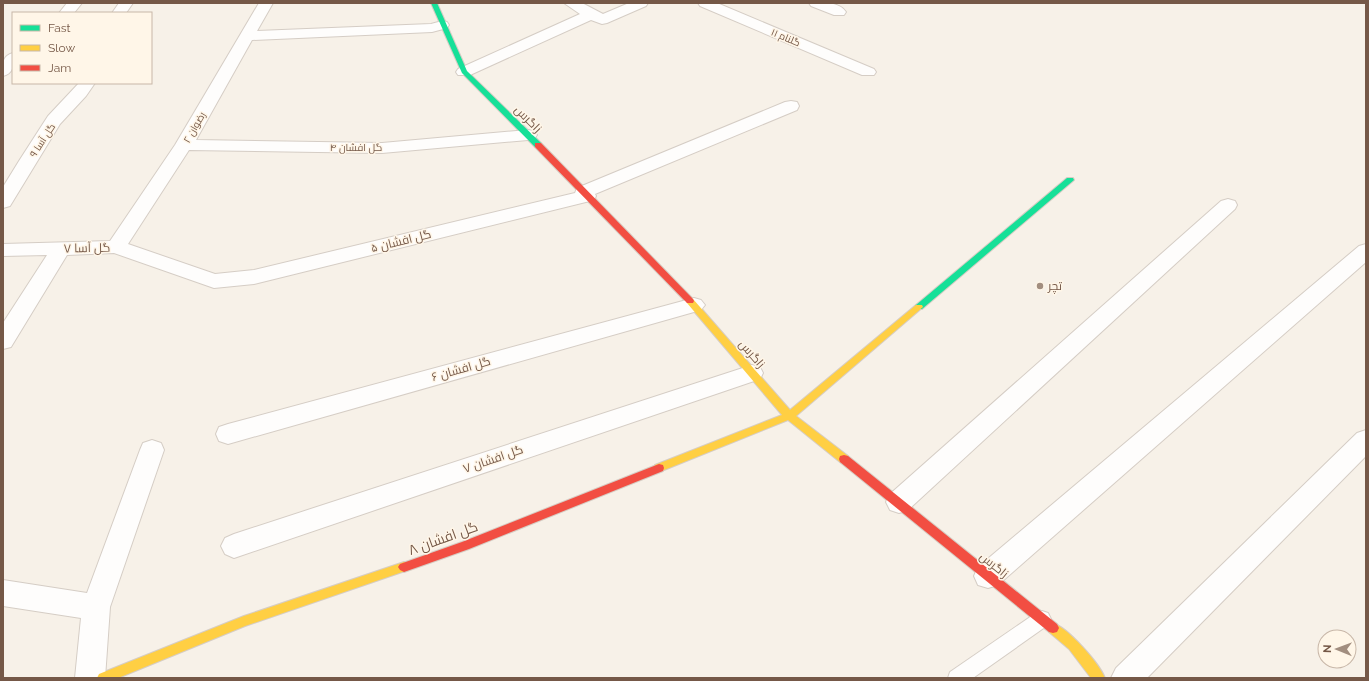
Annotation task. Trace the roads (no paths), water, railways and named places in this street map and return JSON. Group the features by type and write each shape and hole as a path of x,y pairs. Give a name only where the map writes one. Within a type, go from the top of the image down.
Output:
{"street":[{"path":"67,12 75,3"},
{"path":"120,12 126,3"},
{"name":"رضوان ۲","path":"116,247 184,145 266,3"},
{"name":"زاگرس","path":"434,3 442,25 464,72 694,305 789,416 899,502 1073,645 1099,678"},
{"path":"571,3 596,17"},
{"path":"464,72 596,17 641,3"},
{"name":"گلنام ۱۱","path":"704,3 868,72"},
{"path":"816,3 839,12"},
{"path":"247,36 432,28 442,25"},
{"path":"3,71 12,59"},
{"name":"گل آسا ۹","path":"3,202 46,131 63,109 83,91 86,84"},
{"name":"گل افشان ۵","path":"214,280 254,277 586,194 791,106"},
{"name":"گل افشان ۴","path":"184,145 382,148 528,136"},
{"name":"گل افشان ۸","path":"103,678 244,620 465,546 789,416 1070,180"},
{"path":"899,502 1228,205"},
{"name":"گل آسا ۷","path":"3,250 116,247 214,280"},
{"path":"3,341 61,249"},
{"path":"988,576 1366,251"},
{"name":"گل افشان ۶","path":"228,434 694,305"},
{"name":"گل افشان ۷","path":"234,546 752,373"},
{"path":"1126,678 1366,440"},
{"path":"90,678 96,607 152,450"},
{"path":"3,593 96,607"}],"lane":[{"path":"957,678 1042,619"}],"place":[{"name":"تچر","path":"1040,286"}]}
